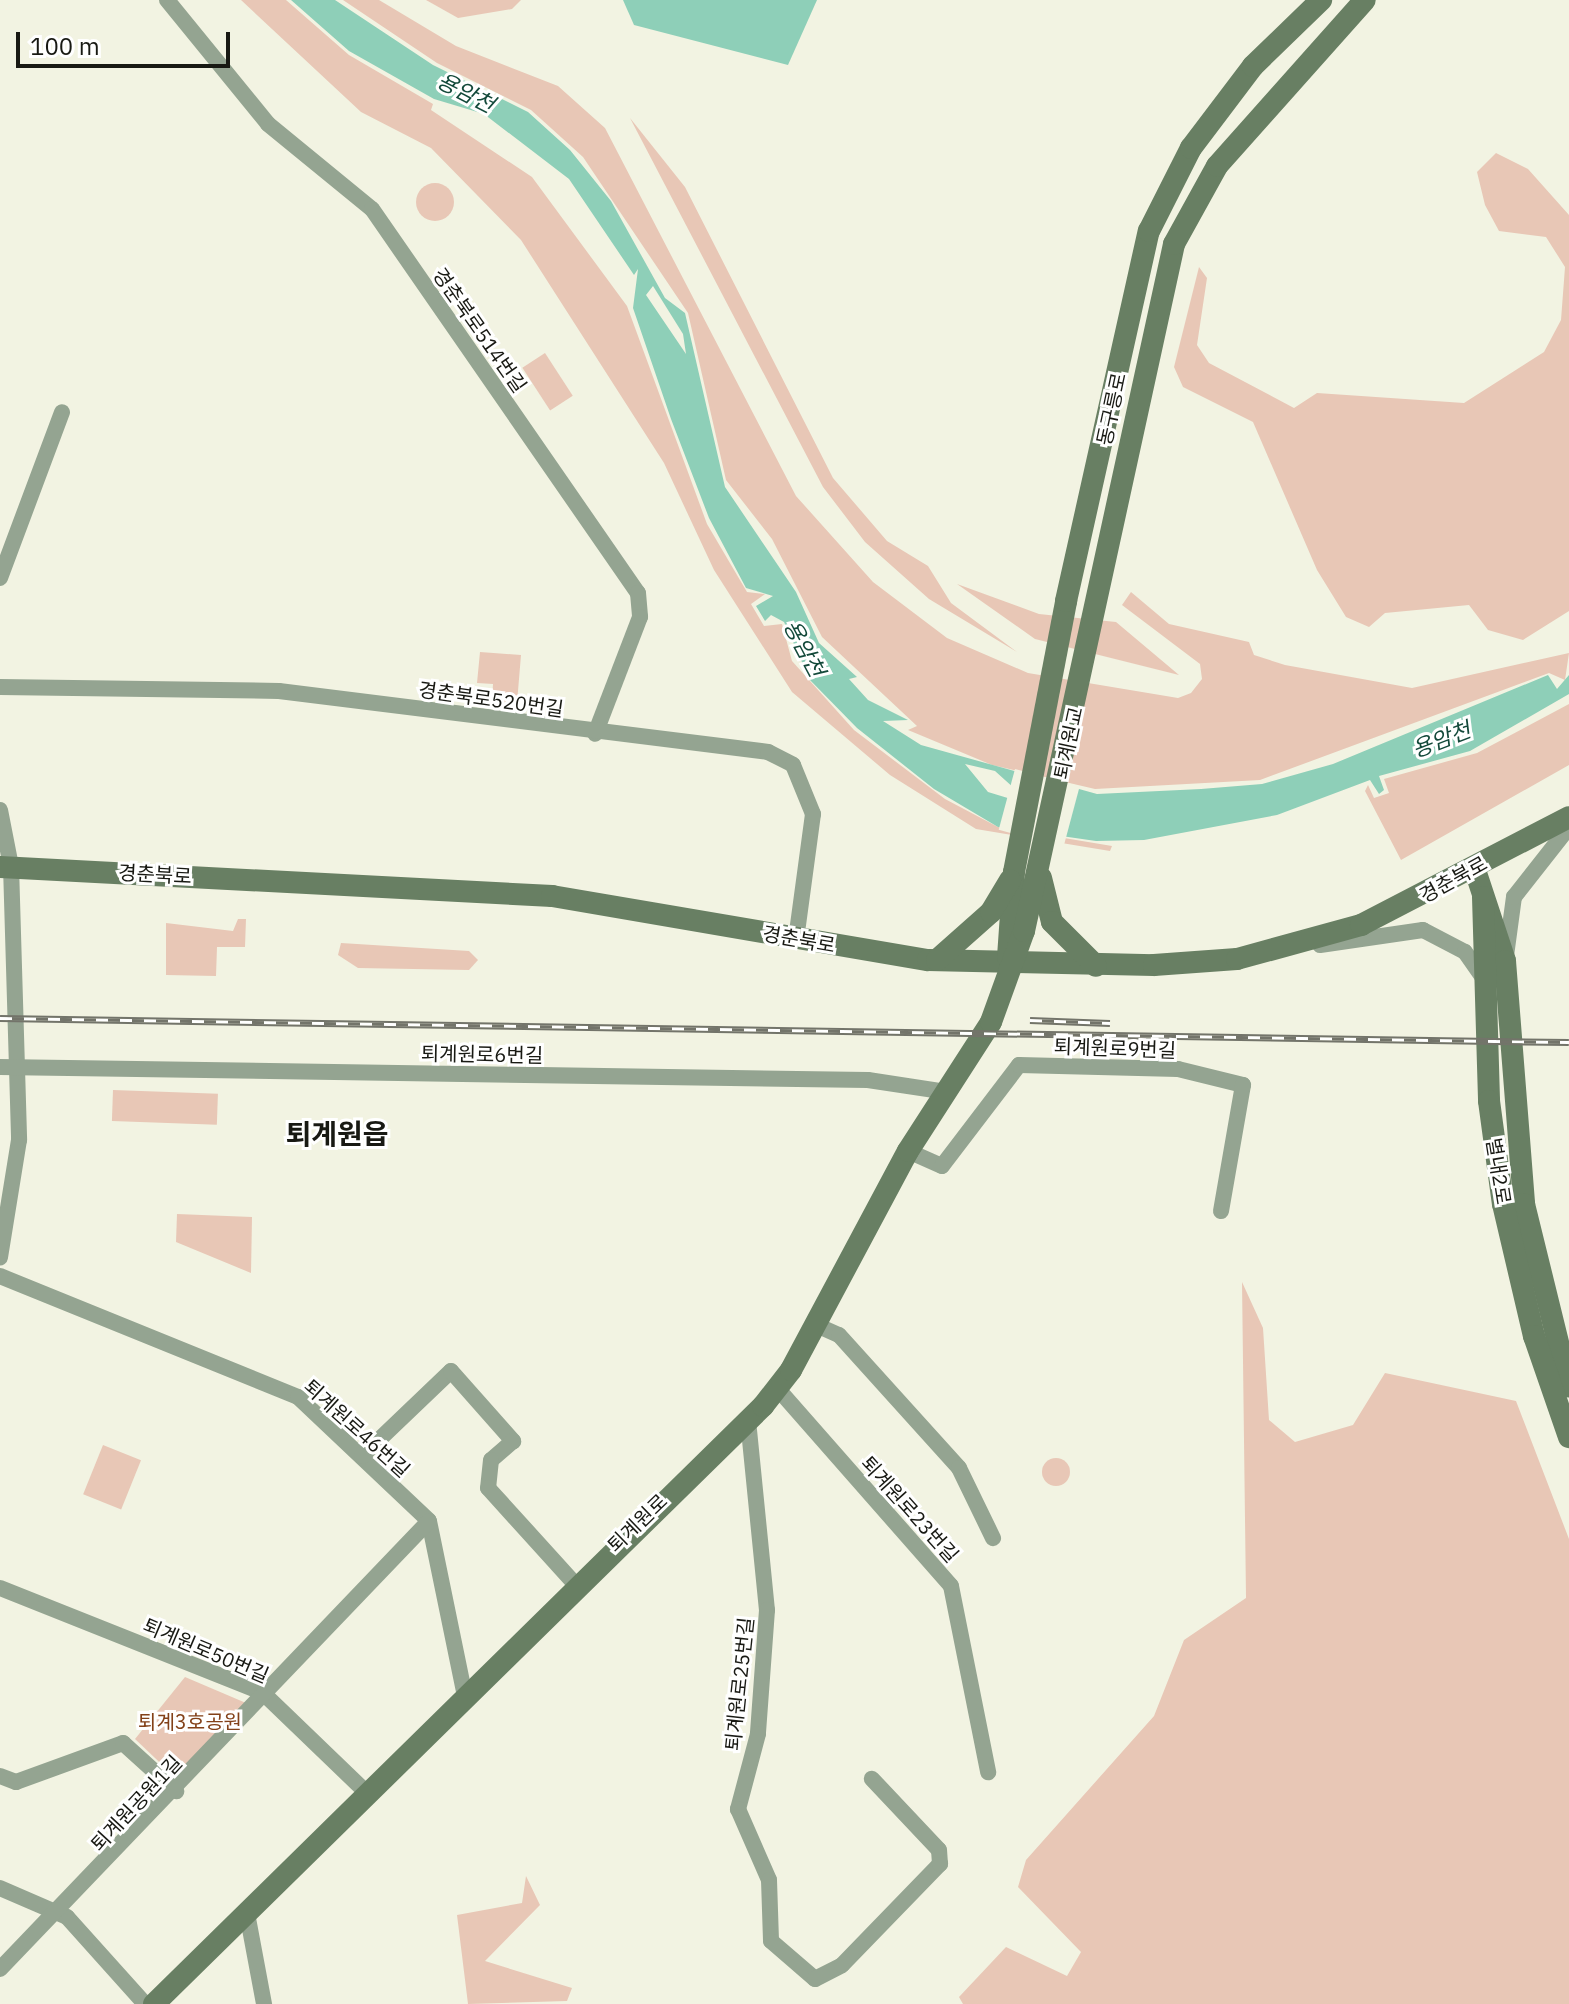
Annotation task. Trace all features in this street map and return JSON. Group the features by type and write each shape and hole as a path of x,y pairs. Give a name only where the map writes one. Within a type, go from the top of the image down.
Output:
{"street":[{"name":"경춘북로514번길","path":"167,0 268,124 372,209 638,593 631,645 595,734"},
{"name":"동구릉로","path":"1014,872 1066,601 1149,231 1200,136 1253,66 1321,0"},
{"name":"동구릉로","path":"1096,608 1174,244 1217,166 1365,0"},
{"path":"0,578 62,412"},
{"name":"퇴계원교","path":"1040,877 1096,608"},
{"name":"경춘북로520번길","path":"0,687 279,691 595,734 768,752 793,765 813,814 796,939"},
{"path":"0,810 6,866 8,1068 19,1140 0,1257"},
{"name":"경춘북로","path":"6,866 552,896 796,939 937,960 1096,966 1237,959 1299,948 1422,898 1569,817"},
{"path":"1505,961 1514,897 1569,827"},
{"name":"별내2로","path":"1474,867 1505,961 1524,1204 1569,1387"},
{"name":"퇴계원로","path":"154,2004 368,1794 464,1692 778,1389 908,1151 991,1022 1009,962 1007,923 1014,872"},
{"path":"1040,877 1052,922 1096,966"},
{"name":"퇴계원로","path":"1007,923 1040,877"},
{"name":"별내2로","path":"1483,897 1483,978 1503,1204 1534,1336 1569,1437"},
{"path":"937,960 1007,923"},
{"path":"1299,948 1423,930 1465,952 1483,978"},
{"name":"퇴계원로9번길","path":"908,1151 942,1166 1019,1065 1178,1069 1243,1085 1221,1211"},
{"name":"퇴계원로6번길","path":"8,1068 868,1080 946,1092"},
{"name":"퇴계원로46번길","path":"0,1276 298,1397 429,1521"},
{"path":"814,1324 839,1335 959,1468 993,1538"},
{"path":"362,1456 451,1371 513,1441 491,1460 488,1488 575,1584"},
{"name":"퇴계원로23번길","path":"778,1389 951,1586 988,1772"},
{"name":"퇴계원로25번길","path":"748,1420 767,1610 758,1734 738,1809 769,1880 771,1941 815,1979 842,1965 940,1864 939,1850 872,1779"},
{"path":"429,1521 464,1692"},
{"name":"퇴계원공원1길","path":"0,1969 59,1913 176,1791 262,1692 429,1521"},
{"name":"퇴계원로50번길","path":"0,1588 262,1692 368,1794"},
{"path":"0,1776 16,1782 123,1743 176,1791"},
{"path":"0,1888 59,1913 145,2004"},
{"path":"247,1913 264,2004"}],"green space":[{"path":"241,0 286,0 349,55 433,104 431,110 532,177 627,306 707,524 747,592 765,594 751,604 764,626 782,624 792,661 854,730 945,799 998,827 1112,846 1110,851 976,829 890,775 792,692 714,570 664,463 521,240 431,148 361,112"},
{"path":"343,0 379,0 456,46 558,86 605,128 796,496 873,582 947,638 1028,673 1178,698 1191,693 1202,679 1200,664 1122,605 1131,592 1169,624 1249,642 1254,655 1285,665 1412,688 1569,653 1565,680 1549,673 1260,780 1095,789 992,765 908,730 917,726 822,637 772,539 726,480 688,313 583,157 531,110 437,63"},
{"path":"426,0 521,0 512,9 458,18"},
{"path":"630,118 685,187 833,478 887,541 928,566 951,603 1017,652 929,599 865,542 823,487"},
{"path":"1496,153 1528,169 1569,215 1569,611 1523,640 1488,630 1469,605 1385,613 1369,627 1346,617 1317,570 1253,422 1183,387 1174,367 1199,267 1207,278 1197,345 1209,363 1294,408 1317,393 1464,403 1544,352 1561,320 1565,267 1546,237 1499,231 1485,205 1477,172"},
{"path":"435,183 449,188 454,202 449,216 435,221 421,216 416,202 421,188"},
{"path":"545,353 573,396 550,410 522,368"},
{"path":"957,584 1039,614 1116,622 1179,675 1035,639"},
{"path":"480,652 521,655 517,703 492,700 493,684 477,683"},
{"path":"1569,704 1569,765 1401,860 1365,791 1368,785 1374,798 1389,793 1384,779 1477,753"},
{"path":"238,919 246,919 245,947 217,947 216,976 166,975 166,923 233,931"},
{"path":"341,943 469,951 478,960 469,970 358,968 338,955"},
{"path":"113,1090 218,1094 217,1125 112,1121"},
{"path":"177,1214 252,1217 251,1273 176,1242"},
{"path":"1242,1282 1263,1328 1269,1420 1295,1442 1353,1425 1385,1373 1516,1401 1569,1539 1569,2004 963,2004 959,1997 1006,1947 1067,1976 1081,1952 1018,1887 1026,1860 1154,1716 1184,1640 1246,1598"},
{"path":"103,1445 141,1460 121,1509 83,1494"},
{"path":"1056,1458 1066,1462 1070,1472 1066,1482 1056,1486 1046,1482 1042,1472 1046,1462"},
{"name":"퇴계3호공원","path":"185,1677 246,1703 175,1777 135,1739"},
{"path":"526,1876 540,1905 485,1961 572,1988 567,2001 468,2004 457,1915 522,1903"}],"water":[{"name":"용암천","path":"291,0 335,0 433,65 528,112 570,150 611,201 665,298 685,313 725,487 796,592 819,643 857,677 849,679 868,700 908,720 883,721 921,745 1097,794 1201,789 1262,784 1333,764 1548,675 1557,689 1569,675 1569,694 1470,751 1379,776 1384,790 1379,794 1370,780 1277,815 1144,840 1096,841 998,827 934,789 857,728 810,680 784,622 771,615 765,621 756,606 773,596 746,588 709,518 671,419 633,308 638,269 634,275 569,179 484,114 434,99 349,51","holes":["653,286 683,334 686,354 646,295","965,764 995,771 1015,789 1011,799 988,792"]},
{"path":"623,0 817,0 788,65 634,25"}],"pier":[{"path":"1015,769 1080,786 1063,847 999,830"}],"railway":[{"path":"0,1018 1569,1042"},
{"path":"1030,1020 1110,1023"}],"district":[{"name":"퇴계원읍","path":"337,1134"}]}
